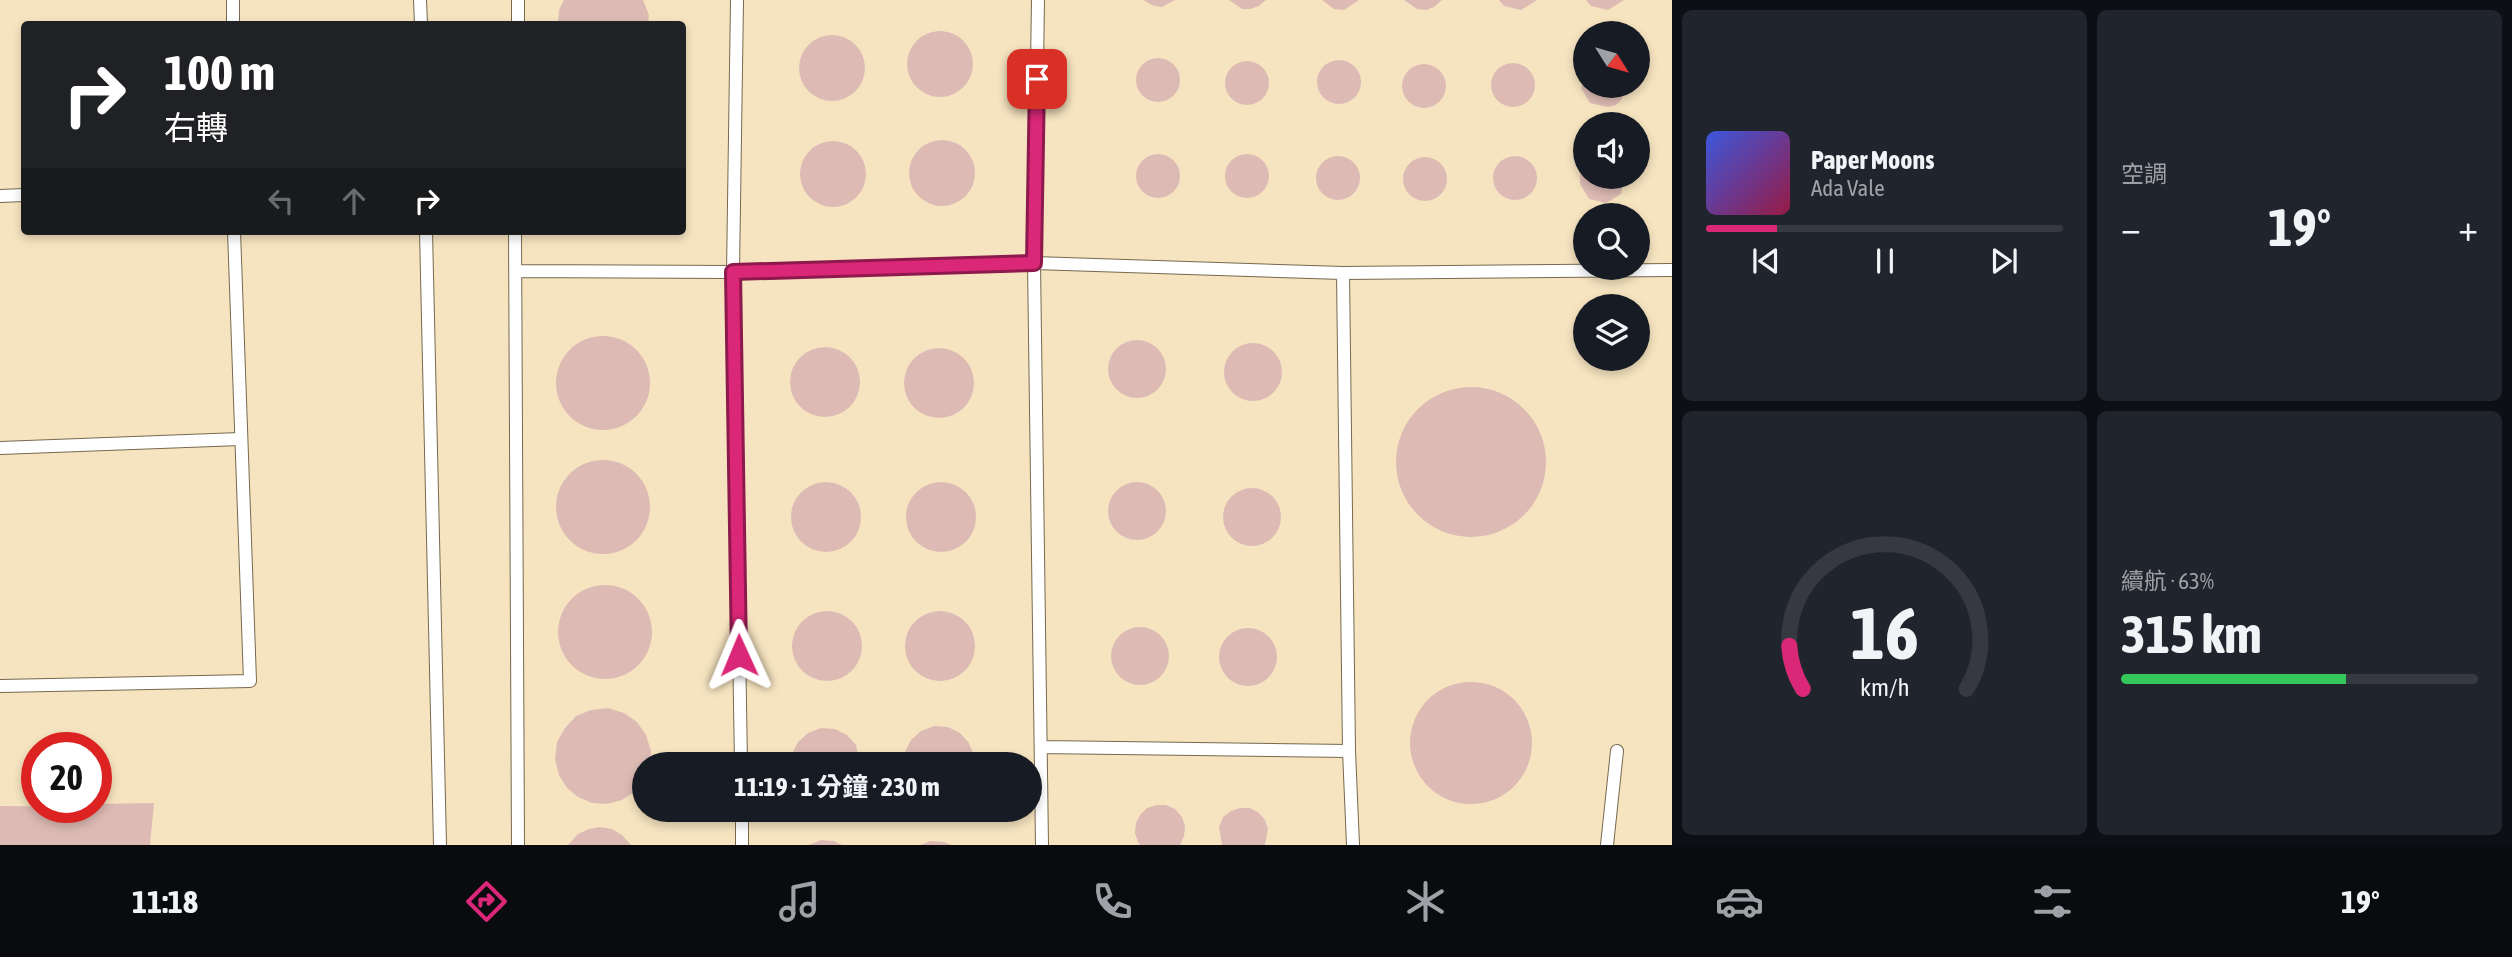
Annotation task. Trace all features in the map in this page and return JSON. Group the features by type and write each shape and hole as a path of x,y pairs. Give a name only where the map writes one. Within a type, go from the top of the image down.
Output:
{"lane":[{"path":"233,0 233,21"},
{"path":"420,0 421,21"},
{"path":"518,0 518,21"},
{"path":"737,0 733,272 741,752"},
{"path":"1038,0 1034,263 1042,845"},
{"path":"0,196 21,195"},
{"path":"0,686 250,681 234,235"},
{"path":"426,235 440,845"},
{"path":"515,235 518,845"},
{"path":"515,271 733,272 1034,263 1343,273 1672,270"},
{"path":"1343,273 1349,751 1353,845"},
{"path":"0,448 240,439"},
{"path":"1041,747 1349,751"},
{"path":"1607,845 1617,751"},
{"path":"742,822 742,845"}],"shaded area":[{"path":"0,0 1672,0 1672,845 0,845"}],"building":[{"path":"564,0 643,0 649,15 648,21 558,21 559,10"},
{"path":"1143,0 1175,0 1162,7"},
{"path":"1229,0 1266,0 1259,6 1242,9"},
{"path":"1322,0 1359,0 1344,10 1334,9"},
{"path":"1404,0 1442,0 1426,10 1417,9"},
{"path":"1499,0 1537,0 1521,10 1504,6"},
{"path":"1586,0 1624,0 1608,10 1591,6"},
{"path":"940,31 953,34 963,41 970,51 973,64 970,77 963,87 953,94 940,97 927,94 917,87 910,77 907,64 910,51 917,41 927,34"},
{"path":"832,35 845,38 855,45 862,55 865,68 862,81 855,91 845,98 832,101 819,98 809,91 802,81 799,68 802,55 809,45 819,38"},
{"path":"1158,58 1167,59 1174,64 1179,71 1179,89 1174,96 1167,101 1158,102 1149,101 1142,96 1137,89 1136,80 1137,71 1142,64 1149,59"},
{"path":"1339,60 1348,61 1355,66 1360,73 1360,91 1355,98 1348,103 1339,104 1330,103 1323,98 1318,91 1317,82 1318,73 1323,66 1330,61"},
{"path":"1247,61 1256,62 1263,67 1268,74 1268,92 1263,99 1256,104 1247,105 1238,104 1231,99 1226,92 1225,83 1226,74 1231,67 1238,62"},
{"path":"1513,63 1522,64 1529,69 1534,76 1534,94 1529,101 1522,106 1513,107 1504,106 1497,101 1492,94 1491,85 1492,76 1497,69 1504,64"},
{"path":"1424,64 1433,65 1440,70 1445,77 1445,95 1440,102 1433,107 1424,108 1415,107 1408,102 1403,95 1402,86 1403,77 1408,70 1415,65"},
{"path":"1587,98 1622,98 1616,105 1607,107 1590,103"},
{"path":"942,140 955,143 965,150 972,160 975,173 972,186 965,196 955,203 942,206 929,203 919,196 912,186 909,173 912,160 919,150 929,143"},
{"path":"833,141 846,144 856,151 863,161 866,174 863,187 856,197 846,204 833,207 820,204 810,197 803,187 800,174 803,161 810,151 820,144"},
{"path":"1158,154 1167,155 1174,160 1179,167 1179,185 1174,192 1167,197 1158,198 1149,197 1142,192 1137,185 1136,176 1137,167 1142,160 1149,155"},
{"path":"1247,154 1256,155 1263,160 1268,167 1268,185 1263,192 1256,197 1247,198 1238,197 1231,192 1226,185 1225,176 1226,167 1231,160 1238,155"},
{"path":"1338,156 1347,157 1354,162 1359,169 1359,187 1354,194 1347,199 1338,200 1329,199 1322,194 1317,187 1316,178 1317,169 1322,162 1329,157"},
{"path":"1515,156 1524,157 1531,162 1536,169 1536,187 1531,194 1524,199 1515,200 1506,199 1499,194 1494,187 1493,178 1494,169 1499,162 1506,157"},
{"path":"1425,157 1434,158 1441,163 1446,170 1446,188 1441,195 1434,200 1425,201 1416,200 1409,195 1404,188 1403,179 1404,170 1409,163 1416,158"},
{"path":"1583,189 1622,189 1621,194 1606,203 1589,199"},
{"path":"603,336 621,339 636,350 647,365 650,383 647,401 636,416 621,427 603,430 585,427 570,416 559,401 556,383 559,365 570,350 585,339"},
{"path":"1131,340 1143,340 1158,348 1166,363 1166,375 1158,390 1143,398 1131,398 1116,390 1108,375 1108,363 1116,348"},
{"path":"1247,343 1259,343 1274,351 1282,366 1282,378 1274,393 1259,401 1247,401 1232,393 1224,378 1224,366 1232,351"},
{"path":"825,347 850,357 860,382 850,407 825,417 800,407 790,382 800,357"},
{"path":"939,348 964,358 974,383 964,408 939,418 914,408 904,383 914,358"},
{"path":"1471,387 1500,393 1524,409 1540,433 1546,462 1540,491 1524,515 1500,531 1471,537 1442,531 1418,515 1402,491 1396,462 1402,433 1418,409 1442,393"},
{"path":"603,460 621,463 636,474 647,489 650,507 647,525 636,540 621,551 603,554 585,551 570,540 559,525 556,507 559,489 570,474 585,463"},
{"path":"826,482 851,492 861,517 851,542 826,552 801,542 791,517 801,492"},
{"path":"941,482 966,492 976,517 966,542 941,552 916,542 906,517 916,492"},
{"path":"1131,482 1143,482 1158,490 1166,505 1166,517 1158,532 1143,540 1131,540 1116,532 1108,517 1108,505 1116,490"},
{"path":"1246,488 1258,488 1268,492 1277,501 1281,523 1273,538 1258,546 1246,546 1236,542 1227,533 1223,523 1223,511 1227,501 1236,492"},
{"path":"605,585 623,589 638,599 648,614 652,632 648,650 638,665 623,675 605,679 587,675 572,665 562,650 558,632 562,614 572,599 587,589"},
{"path":"827,611 852,621 862,646 852,671 827,681 802,671 792,646 802,621"},
{"path":"940,611 965,621 975,646 965,671 940,681 915,671 905,646 915,621"},
{"path":"1134,627 1146,627 1161,635 1169,650 1169,662 1161,677 1146,685 1134,685 1119,677 1111,662 1111,650 1119,635"},
{"path":"1242,628 1254,628 1269,636 1277,651 1277,663 1269,678 1254,686 1242,686 1227,678 1219,663 1219,651 1227,636"},
{"path":"1471,682 1494,686 1514,700 1528,720 1532,743 1528,766 1514,786 1494,800 1471,804 1448,800 1428,786 1414,766 1410,743 1414,720 1428,700 1448,686"},
{"path":"608,708 624,713 637,722 646,735 651,751 632,752 632,793 622,800 607,804 592,803 567,788 559,775 555,759 557,742 565,728 576,716 591,710"},
{"path":"934,726 948,727 960,733 972,752 905,752 911,740 921,731"},
{"path":"821,728 835,729 847,735 856,745 857,752 793,752 798,742 808,733"},
{"path":"154,803 150,845 0,845 0,806 21,806 21,823 112,823 112,804"},
{"path":"1157,805 1175,809 1182,817 1185,826 1180,845 1140,845 1138,842 1135,833 1140,815 1147,808"},
{"path":"1240,808 1250,808 1265,820 1268,829 1265,845 1222,845 1219,827 1223,817"},
{"path":"600,827 612,829 631,845 568,845 578,834"},
{"path":"821,840 834,841 842,845 809,845"},
{"path":"930,841 944,842 951,845 920,845"}],"route":[{"path":"739,655 733,272 1034,263 1037,79"}]}
